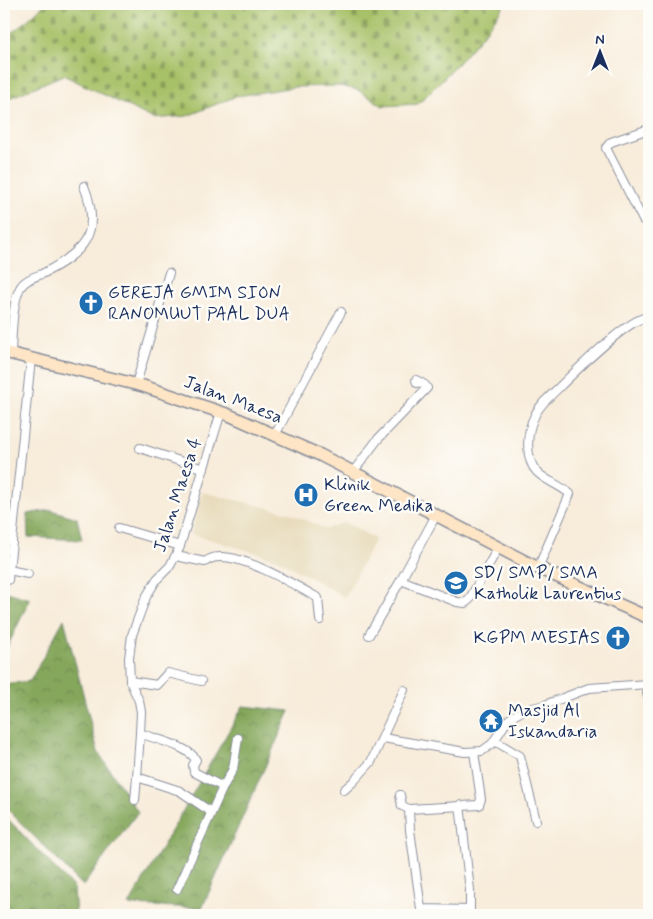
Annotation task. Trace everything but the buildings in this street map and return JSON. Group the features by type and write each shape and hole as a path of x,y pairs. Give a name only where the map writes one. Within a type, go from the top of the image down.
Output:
{"street":[{"path":"649,129 611,142 606,148 643,220 649,224"},
{"path":"7,353 16,300 24,282 69,259 84,242 92,217 91,206 84,186"},
{"path":"136,384 169,273"},
{"path":"275,435 341,312"},
{"path":"538,568 570,494 537,472 531,462 529,454 530,431 535,415 544,402 615,336 637,319 649,317"},
{"name":"Jalan Maesa","path":"7,353 136,384 221,412 320,455 538,568 649,618"},
{"path":"4,582 8,580 8,535 18,481 31,359"},
{"path":"353,472 378,439 425,390 425,385 416,380 417,383"},
{"name":"Jalan Maesa 4","path":"135,800 141,712 139,701 130,681 129,658 132,635 142,607 157,578 170,566 180,546 221,412"},
{"path":"140,448 204,469"},
{"path":"368,634 401,580 436,515"},
{"path":"118,528 180,546"},
{"path":"401,580 457,602 465,603 469,600 498,548"},
{"path":"176,556 204,562 210,558 219,557 246,561 318,598 320,620"},
{"path":"8,570 28,574"},
{"path":"130,681 157,685 168,673 201,681"},
{"path":"383,738 456,751 482,751 495,740 507,721 515,715 524,710 545,705 589,688 649,684 647,694 649,697"},
{"path":"344,790 371,762 404,690"},
{"path":"140,733 166,742 193,755 196,760 193,765 194,772 223,787"},
{"path":"177,889 211,812 233,769 238,738"},
{"path":"495,740 518,754 521,758 536,821"},
{"path":"400,795 402,806 409,809 476,806 480,804 474,752"},
{"path":"137,777 180,792 211,812"},
{"path":"409,809 420,909 470,913 470,890 460,806"}],"shaded area":[{"path":"202,492 290,513 326,529 345,522 375,539 345,597 277,559 191,534"}],"green space":[{"path":"45,4 505,4 475,44 418,104 383,106 358,90 340,86 295,87 237,96 187,116 154,119 63,75 12,97 4,104 4,38"},
{"path":"51,510 77,518 82,540 28,537 27,514"},
{"path":"4,591 30,599 4,654"},
{"path":"64,619 98,752 138,812 83,886 10,812 4,800 4,684 30,681"},
{"path":"243,706 290,711 202,908 129,905"},
{"path":"4,815 74,888 76,915 4,915"}],"place":[{"name":"GEREJA GMIM SION RANOMUUT PAAL DUA","path":"91,303"},
{"name":"Klinik Green Medika","path":"306,495"},
{"name":"SD/ SMP/ SMA Katholik Laurentius","path":"456,583"},
{"name":"KGPM MESIAS","path":"618,638"},
{"name":"Masjid Al Iskandaria","path":"491,721"}]}
